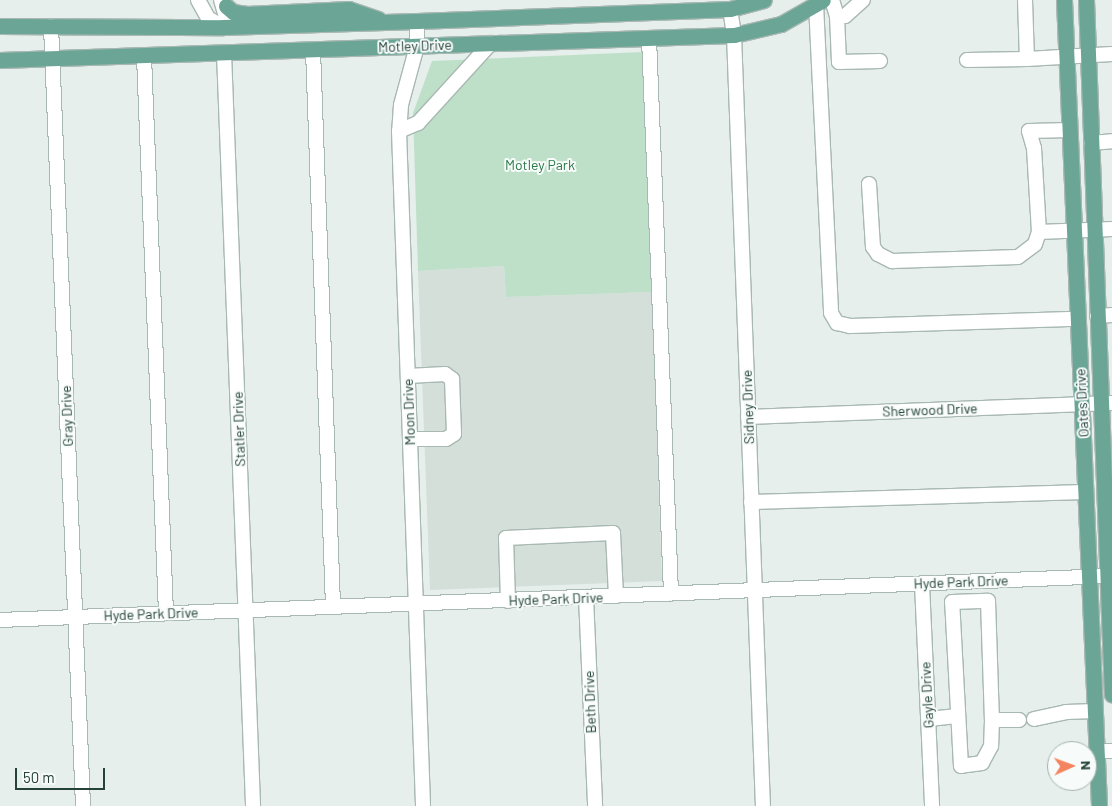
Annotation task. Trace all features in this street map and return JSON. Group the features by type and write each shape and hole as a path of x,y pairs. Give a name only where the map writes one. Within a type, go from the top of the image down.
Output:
{"main road":[{"name":"Motley Drive","path":"0,26 223,27 417,21 730,9 764,0"},
{"name":"Oates Drive","path":"1064,0 1095,711 1104,751 1099,806"},
{"name":"Oates Drive","path":"1086,0 1094,230 1105,316 1112,695"},
{"name":"Motley Drive","path":"0,60 734,35 781,24 819,2"},
{"path":"223,3 233,12 247,14 349,9 386,22"},
{"path":"223,27 224,53"}],"street":[{"path":"198,0 208,18 223,27"},
{"path":"832,0 837,16 839,62 880,61"},
{"path":"837,16 845,16 863,0"},
{"path":"1025,0 1027,58"},
{"path":"819,2 831,313 837,323 850,326 1078,319"},
{"path":"223,3 223,27"},
{"name":"Sidney Drive","path":"730,9 734,35 763,806"},
{"name":"Moon Drive","path":"417,21 417,46 401,106 399,131 423,806"},
{"name":"Gray Drive","path":"51,26 83,806"},
{"path":"649,38 671,594"},
{"path":"399,131 418,123 492,44"},
{"path":"313,50 333,607"},
{"name":"Statler Drive","path":"224,53 253,806"},
{"path":"967,60 1112,54"},
{"path":"144,56 166,613"},
{"path":"869,184 874,247 878,254 892,262 1018,257 1034,244 1039,232 1034,148 1029,132 1070,130"},
{"path":"1091,143 1112,141"},
{"path":"1039,232 1112,229"},
{"path":"408,376 445,374 452,378 454,434 446,439 410,440"},
{"name":"Sherwood Drive","path":"748,417 1106,403"},
{"path":"751,502 1086,492"},
{"path":"508,601 506,538 613,533 616,596"},
{"name":"Hyde Park Drive","path":"0,620 1110,576"},
{"path":"955,583 956,602"},
{"name":"Gayle Drive","path":"922,584 932,806"},
{"name":"Beth Drive","path":"586,597 595,806"},
{"path":"988,601 992,720 991,746 982,763 962,766 957,716 952,602 956,602 988,601"},
{"path":"1034,719 1066,712 1095,711"},
{"path":"929,719 957,716"},
{"path":"992,720 1019,720"}],"shaded area":[{"path":"504,266 506,297 652,292 662,581 430,590 418,271"}],"green space":[{"name":"Motley Park","path":"643,52 652,292 506,297 504,266 418,271 413,113 432,61"}]}
